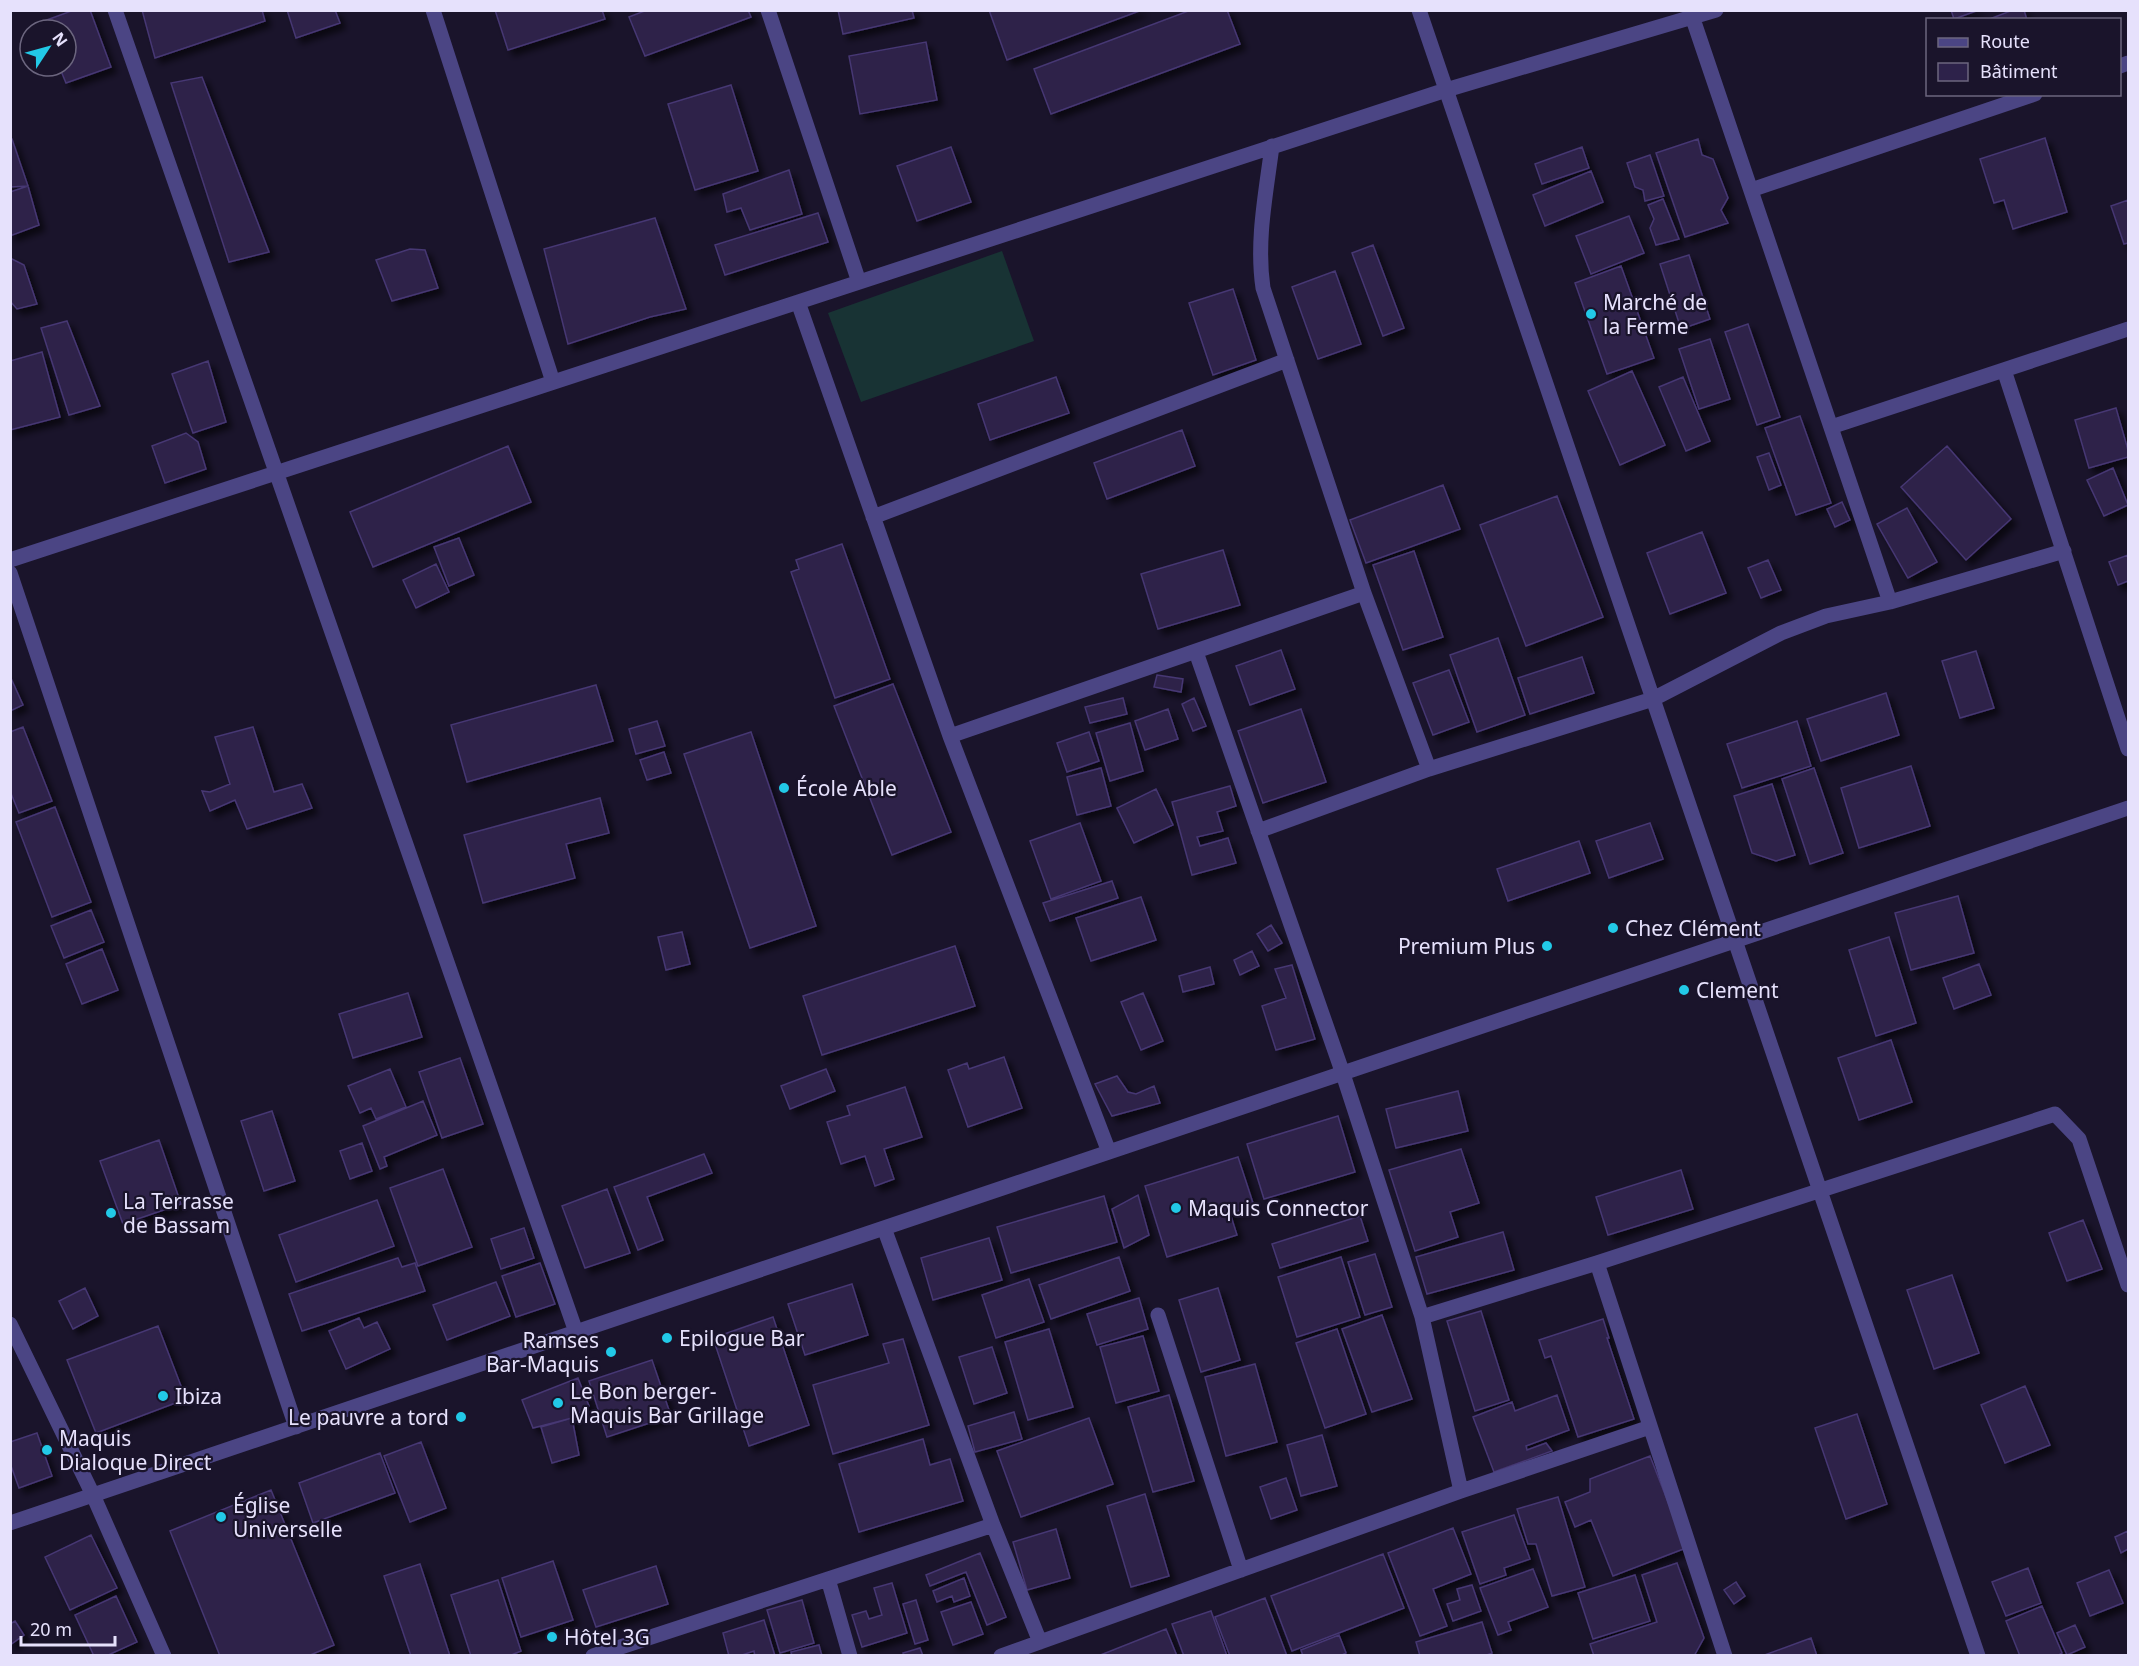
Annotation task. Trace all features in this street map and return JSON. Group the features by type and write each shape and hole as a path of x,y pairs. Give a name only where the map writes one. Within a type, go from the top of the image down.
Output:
{"street":[{"path":"115,10 576,1332"},
{"path":"433,10 553,382"},
{"path":"768,10 859,282"},
{"path":"1419,10 1978,1656"},
{"path":"10,560 1272,146 1446,90 1693,19 1716,10"},
{"path":"1693,19 1890,602"},
{"path":"1751,190 2029,96"},
{"path":"1272,146 1260,263 1263,288 1364,593 1429,769"},
{"path":"798,302 950,736 1109,1152"},
{"path":"1831,427 2128,329"},
{"path":"873,517 1287,360"},
{"path":"2004,370 2128,749"},
{"path":"1258,831 1429,769 1653,699 1781,633 1827,616 1890,602 2064,551"},
{"path":"10,573 296,1427"},
{"path":"950,736 1364,593"},
{"path":"1196,652 1343,1074 1422,1317 1461,1491"},
{"path":"10,1523 2128,808"},
{"path":"1422,1317 1597,1263 2055,1114 2079,1139 2128,1285"},
{"path":"884,1228 993,1525 1040,1642"},
{"path":"1597,1263 1725,1656"},
{"path":"1158,1315 1241,1570"},
{"path":"10,1324 93,1495 164,1656"},
{"path":"1001,1656 1461,1491 1650,1427"},
{"path":"593,1656 993,1525"},
{"path":"828,1579 850,1656"}],"green space":[{"path":"1002,251 1034,341 861,402 828,313"}],"building":[{"path":"74,10 90,10 111,67 66,83 64,78 78,78 78,18 52,18"},
{"path":"142,10 262,10 265,21 155,58"},
{"path":"287,10 335,10 340,23 296,38"},
{"path":"495,10 602,10 605,19 508,50"},
{"path":"647,10 748,10 751,17 645,56 629,17"},
{"path":"838,10 912,10 914,18 843,34"},
{"path":"989,10 1142,10 1007,60"},
{"path":"1191,10 1227,10 1240,44 1051,114 1034,69"},
{"path":"1951,10 1979,10 1957,18 1954,18"},
{"path":"2013,10 2024,10 2026,18 1992,18"},
{"path":"926,42 937,100 860,114 849,56"},
{"path":"202,77 269,252 229,262 171,83"},
{"path":"731,85 758,171 695,190 668,104"},
{"path":"2045,138 2067,212 2013,229 2004,200 1994,203 1980,159"},
{"path":"10,139 12,139 28,186 10,187"},
{"path":"1698,139 1702,155 1713,159 1728,198 1721,210 1728,223 1685,237 1656,153"},
{"path":"951,147 971,202 917,221 897,166"},
{"path":"1582,147 1589,168 1542,184 1535,164"},
{"path":"1650,155 1664,196 1645,201 1643,190 1635,187 1627,163"},
{"path":"789,170 802,214 750,230 741,208 727,212 723,194"},
{"path":"1591,171 1603,202 1545,226 1533,195"},
{"path":"28,186 39,225 10,236 10,192"},
{"path":"1663,199 1679,239 1656,245 1650,228 1654,219 1648,205"},
{"path":"2128,200 2128,243 2124,244 2111,206"},
{"path":"818,213 828,242 725,275 715,245"},
{"path":"1629,216 1644,253 1591,274 1576,236"},
{"path":"655,218 686,309 650,317 568,344 544,249"},
{"path":"1373,245 1404,328 1383,336 1352,253"},
{"path":"410,249 425,250 438,288 392,301 376,260"},
{"path":"1689,255 1710,319 1681,329 1660,264"},
{"path":"10,258 24,265 37,304 17,309 10,301"},
{"path":"1621,266 1654,358 1607,374 1575,283"},
{"path":"1335,271 1361,344 1318,359 1292,287"},
{"path":"1233,289 1256,360 1213,375 1189,303"},
{"path":"67,321 100,406 69,415 41,328"},
{"path":"1748,324 1780,417 1757,425 1725,332"},
{"path":"1710,339 1730,399 1699,409 1679,349"},
{"path":"42,352 60,417 10,430 10,361"},
{"path":"208,361 226,422 193,433 172,374"},
{"path":"1632,371 1665,445 1620,465 1588,391"},
{"path":"1056,377 1069,413 990,440 978,404"},
{"path":"1683,377 1710,441 1686,451 1659,387"},
{"path":"2116,408 2128,457 2089,468 2075,420"},
{"path":"1800,416 1831,503 1796,515 1765,428"},
{"path":"1182,430 1195,466 1107,499 1094,463"},
{"path":"186,433 198,442 206,469 165,483 152,446"},
{"path":"508,446 531,502 373,567 350,512"},
{"path":"1947,446 2011,519 1966,560 1901,487"},
{"path":"1769,453 1781,485 1769,490 1757,457"},
{"path":"2113,468 2128,505 2104,516 2087,480"},
{"path":"1443,485 1460,529 1366,563 1350,520"},
{"path":"1557,496 1603,617 1526,646 1480,525"},
{"path":"1842,502 1850,520 1835,527 1827,509"},
{"path":"1907,508 1937,562 1908,578 1877,524"},
{"path":"1702,532 1726,593 1670,614 1647,553"},
{"path":"459,538 474,575 449,586 434,547"},
{"path":"842,544 890,679 835,698 791,572 799,569 796,560"},
{"path":"1223,550 1240,605 1158,629 1141,574"},
{"path":"1414,551 1443,637 1403,650 1373,565"},
{"path":"2128,555 2128,581 2118,585 2109,562"},
{"path":"1768,560 1781,590 1761,598 1748,568"},
{"path":"436,564 449,592 416,608 403,580"},
{"path":"1498,638 1525,715 1477,732 1450,655"},
{"path":"1281,650 1295,689 1250,705 1236,666"},
{"path":"1976,651 1994,708 1960,718 1942,661"},
{"path":"1582,657 1594,693 1530,714 1518,678"},
{"path":"1449,670 1469,722 1433,735 1413,683"},
{"path":"1157,675 1183,679 1181,692 1154,687"},
{"path":"10,676 23,705 10,711"},
{"path":"893,684 951,832 892,855 834,706"},
{"path":"596,685 613,741 467,782 451,725"},
{"path":"1886,693 1899,735 1821,761 1807,719"},
{"path":"1123,698 1127,714 1090,723 1085,707"},
{"path":"1194,698 1206,726 1193,731 1182,704"},
{"path":"1168,709 1178,739 1145,750 1135,721"},
{"path":"1301,709 1326,782 1263,803 1238,731"},
{"path":"657,721 665,746 636,754 629,729"},
{"path":"1797,721 1811,766 1742,788 1727,744"},
{"path":"1130,723 1143,771 1110,781 1096,733"},
{"path":"23,727 52,801 19,813 10,791 10,732"},
{"path":"253,727 274,792 302,784 312,808 247,829 235,800 210,811 202,791 210,792 230,784 215,737"},
{"path":"751,732 816,926 750,948 684,754"},
{"path":"1089,732 1099,761 1067,772 1057,743"},
{"path":"664,752 671,773 647,780 640,760"},
{"path":"1911,766 1930,826 1859,848 1841,788"},
{"path":"1101,768 1111,806 1077,815 1067,777"},
{"path":"1814,768 1843,853 1810,864 1782,779"},
{"path":"1772,784 1795,855 1776,861 1752,853 1734,796"},
{"path":"1230,786 1236,806 1217,812 1223,831 1197,837 1200,846 1228,838 1236,863 1192,875 1172,802"},
{"path":"1156,789 1173,825 1134,843 1117,808"},
{"path":"600,798 609,833 566,844 575,878 483,903 464,835"},
{"path":"55,807 91,902 52,917 16,822"},
{"path":"1080,823 1101,881 1051,899 1030,841"},
{"path":"1650,823 1663,859 1609,878 1596,841"},
{"path":"1579,841 1590,873 1508,901 1497,869"},
{"path":"1112,881 1118,898 1050,921 1043,903"},
{"path":"1958,896 1974,953 1911,970 1895,913"},
{"path":"1141,897 1156,940 1091,961 1076,918"},
{"path":"91,910 104,942 64,958 51,926"},
{"path":"1271,925 1282,943 1268,951 1257,934"},
{"path":"682,932 690,964 666,970 658,937"},
{"path":"1889,937 1916,1023 1876,1036 1849,950"},
{"path":"955,946 975,1006 822,1055 803,996"},
{"path":"102,949 118,990 82,1004 66,964"},
{"path":"1252,951 1259,966 1240,975 1234,960"},
{"path":"1979,964 1991,995 1954,1009 1943,978"},
{"path":"1292,965 1315,1039 1276,1050 1262,1006 1286,998 1275,969"},
{"path":"1210,967 1214,984 1183,992 1179,976"},
{"path":"408,993 422,1037 353,1058 339,1014"},
{"path":"1143,993 1163,1041 1141,1050 1121,1002"},
{"path":"1891,1040 1912,1102 1859,1120 1838,1058"},
{"path":"1004,1057 1022,1108 968,1127 948,1070 967,1063 969,1069"},
{"path":"460,1058 483,1124 442,1138 419,1072"},
{"path":"390,1069 406,1107 376,1119 371,1108 360,1113 348,1086"},
{"path":"826,1069 835,1091 790,1109 781,1086"},
{"path":"1117,1076 1128,1092 1136,1094 1154,1086 1160,1103 1112,1116 1095,1084"},
{"path":"905,1087 922,1137 884,1149 894,1179 875,1186 865,1156 841,1164 827,1122 850,1115 847,1106"},
{"path":"1458,1091 1468,1131 1396,1148 1386,1109"},
{"path":"423,1101 437,1135 384,1157 387,1166 380,1169 363,1126"},
{"path":"272,1111 295,1181 264,1191 241,1121"},
{"path":"1338,1116 1355,1172 1264,1199 1247,1144"},
{"path":"159,1140 181,1204 123,1224 100,1161"},
{"path":"362,1143 372,1171 350,1179 340,1151"},
{"path":"1461,1149 1479,1203 1450,1212 1458,1237 1415,1251 1389,1170"},
{"path":"704,1154 712,1173 647,1197 663,1240 638,1250 614,1187"},
{"path":"1238,1157 1254,1206 1230,1213 1237,1235 1167,1257 1145,1186"},
{"path":"443,1169 472,1247 418,1266 390,1188"},
{"path":"1681,1170 1693,1209 1608,1235 1596,1197"},
{"path":"607,1189 630,1253 585,1268 562,1206"},
{"path":"1138,1195 1149,1235 1124,1248 1112,1209"},
{"path":"1104,1196 1117,1242 1011,1273 997,1227"},
{"path":"377,1200 394,1246 296,1282 279,1235"},
{"path":"1360,1216 1368,1241 1280,1268 1272,1244"},
{"path":"2083,1220 2102,1269 2067,1281 2049,1233"},
{"path":"524,1228 534,1258 501,1269 491,1239"},
{"path":"1503,1232 1514,1270 1427,1294 1416,1257"},
{"path":"989,1238 1002,1280 933,1300 921,1258"},
{"path":"1375,1254 1392,1307 1365,1315 1348,1262"},
{"path":"1119,1257 1130,1291 1051,1319 1039,1285"},
{"path":"1341,1257 1360,1317 1297,1337 1278,1277"},
{"path":"398,1258 402,1267 415,1263 425,1291 302,1331 289,1294"},
{"path":"540,1263 555,1304 516,1317 502,1276"},
{"path":"1952,1275 1979,1353 1934,1369 1907,1290"},
{"path":"1029,1279 1044,1322 996,1338 982,1295"},
{"path":"496,1282 510,1316 447,1340 433,1305"},
{"path":"852,1284 868,1335 805,1355 788,1304"},
{"path":"85,1288 98,1316 73,1329 59,1301"},
{"path":"1218,1288 1240,1360 1201,1372 1179,1300"},
{"path":"1139,1298 1148,1329 1097,1345 1087,1314"},
{"path":"1481,1311 1509,1400 1475,1411 1447,1321"},
{"path":"1382,1315 1412,1399 1372,1412 1342,1329"},
{"path":"773,1317 809,1425 749,1446 713,1338"},
{"path":"359,1318 364,1328 377,1322 390,1349 346,1369 329,1331"},
{"path":"1603,1319 1609,1338 1607,1338 1634,1419 1578,1437 1551,1356 1545,1358 1539,1340"},
{"path":"158,1326 186,1399 96,1433 67,1360"},
{"path":"1049,1329 1073,1407 1028,1420 1005,1342"},
{"path":"1337,1329 1366,1414 1325,1428 1296,1343"},
{"path":"1143,1336 1159,1391 1116,1403 1100,1347"},
{"path":"903,1339 929,1425 833,1454 813,1385 889,1363 883,1344"},
{"path":"992,1347 1007,1393 974,1404 959,1357"},
{"path":"652,1360 671,1416 607,1437 589,1381"},
{"path":"1255,1364 1277,1442 1226,1456 1205,1377"},
{"path":"578,1378 589,1406 572,1418 533,1428 522,1400"},
{"path":"2025,1386 2050,1445 2005,1463 1981,1405"},
{"path":"1169,1395 1194,1481 1153,1492 1128,1407"},
{"path":"1557,1395 1569,1430 1526,1446 1527,1450 1546,1443 1552,1451 1494,1472 1473,1417 1512,1402 1515,1411"},
{"path":"1014,1412 1022,1439 975,1452 968,1426"},
{"path":"1857,1414 1887,1504 1846,1519 1815,1428"},
{"path":"572,1418 579,1455 552,1463 541,1427"},
{"path":"1089,1418 1113,1484 1021,1517 997,1451"},
{"path":"37,1433 52,1476 19,1488 10,1463 10,1442"},
{"path":"1322,1435 1337,1486 1301,1496 1287,1445"},
{"path":"923,1439 930,1465 950,1459 963,1501 859,1532 839,1464"},
{"path":"421,1442 446,1508 410,1522 384,1456"},
{"path":"380,1453 395,1493 313,1523 299,1483"},
{"path":"1650,1456 1686,1548 1613,1576 1591,1520 1575,1527 1565,1502 1590,1492 1590,1479"},
{"path":"1286,1478 1297,1510 1271,1519 1260,1487"},
{"path":"271,1490 334,1645 308,1656 220,1656 170,1531"},
{"path":"1145,1494 1169,1576 1131,1587 1107,1506"},
{"path":"1558,1497 1585,1587 1552,1596 1536,1544 1528,1544 1517,1509"},
{"path":"1514,1515 1530,1559 1504,1568 1506,1575 1480,1584 1462,1532"},
{"path":"1453,1528 1471,1574 1433,1589 1447,1626 1420,1636 1388,1553"},
{"path":"1056,1529 1070,1578 1027,1590 1013,1542"},
{"path":"2128,1531 2128,1549 2121,1553 2115,1537"},
{"path":"91,1535 117,1588 70,1610 45,1557"},
{"path":"980,1553 1006,1617 987,1625 966,1572 930,1586 926,1575"},
{"path":"1383,1554 1404,1608 1292,1651 1271,1596"},
{"path":"553,1561 573,1620 521,1637 502,1578"},
{"path":"1677,1563 1704,1638 1694,1656 1594,1656 1590,1644 1657,1622 1642,1575"},
{"path":"420,1564 450,1656 411,1656 384,1576"},
{"path":"656,1566 668,1604 596,1627 583,1590"},
{"path":"2028,1568 2041,1603 2006,1616 1992,1582"},
{"path":"1533,1569 1548,1607 1508,1622 1511,1630 1498,1635 1480,1588"},
{"path":"2109,1570 2123,1603 2090,1616 2077,1583"},
{"path":"1635,1575 1650,1621 1593,1639 1578,1593"},
{"path":"964,1578 970,1596 954,1602 952,1596 937,1602 933,1591"},
{"path":"498,1580 521,1651 509,1656 471,1656 451,1595"},
{"path":"1736,1582 1745,1596 1734,1604 1724,1590"},
{"path":"892,1583 907,1633 862,1647 852,1615 866,1611 869,1619 882,1615 874,1588"},
{"path":"1472,1585 1481,1611 1453,1621 1447,1604 1460,1600 1457,1589"},
{"path":"116,1596 137,1642 106,1656 94,1656 75,1615"},
{"path":"1265,1598 1287,1656 1230,1656 1215,1617"},
{"path":"802,1600 814,1643 780,1653 767,1610"},
{"path":"916,1600 928,1640 915,1644 903,1604"},
{"path":"971,1602 983,1634 953,1645 941,1612"},
{"path":"2042,1606 2062,1653 2057,1656 2020,1656 2006,1621"},
{"path":"1211,1611 1227,1656 1184,1656 1172,1624"},
{"path":"764,1620 775,1656 755,1656 754,1651 739,1656 729,1656 723,1633"},
{"path":"15,1621 24,1635 10,1645 10,1624"},
{"path":"1482,1622 1492,1653 1484,1656 1420,1656 1416,1642"},
{"path":"2075,1625 2085,1647 2067,1655 2057,1633"},
{"path":"1166,1629 1177,1656 1098,1656"},
{"path":"1339,1635 1346,1653 1340,1656 1303,1656 1301,1650"},
{"path":"1811,1638 1817,1656 1762,1656"},
{"path":"819,1645 822,1656 792,1656 791,1652"},
{"path":"920,1648 923,1656 904,1656 903,1653"}],"place":[{"name":"Marché de la Ferme","path":"1591,314"},
{"name":"École Able","path":"784,788"},
{"name":"Chez Clément","path":"1613,928"},
{"name":"Premium Plus","path":"1547,946"},
{"name":"Clement","path":"1684,990"},
{"name":"Maquis Connector","path":"1176,1208"},
{"name":"La Terrasse de Bassam","path":"111,1213"},
{"name":"Epilogue Bar","path":"667,1338"},
{"name":"Ramses Bar-Maquis","path":"611,1352"},
{"name":"Ibiza","path":"163,1396"},
{"name":"Le Bon berger- Maquis Bar Grillage","path":"558,1403"},
{"name":"Le pauvre a tord","path":"461,1417"},
{"name":"Maquis Dialoque Direct","path":"47,1450"},
{"name":"Église Universelle","path":"221,1517"},
{"name":"Hôtel 3G","path":"552,1637"}]}
